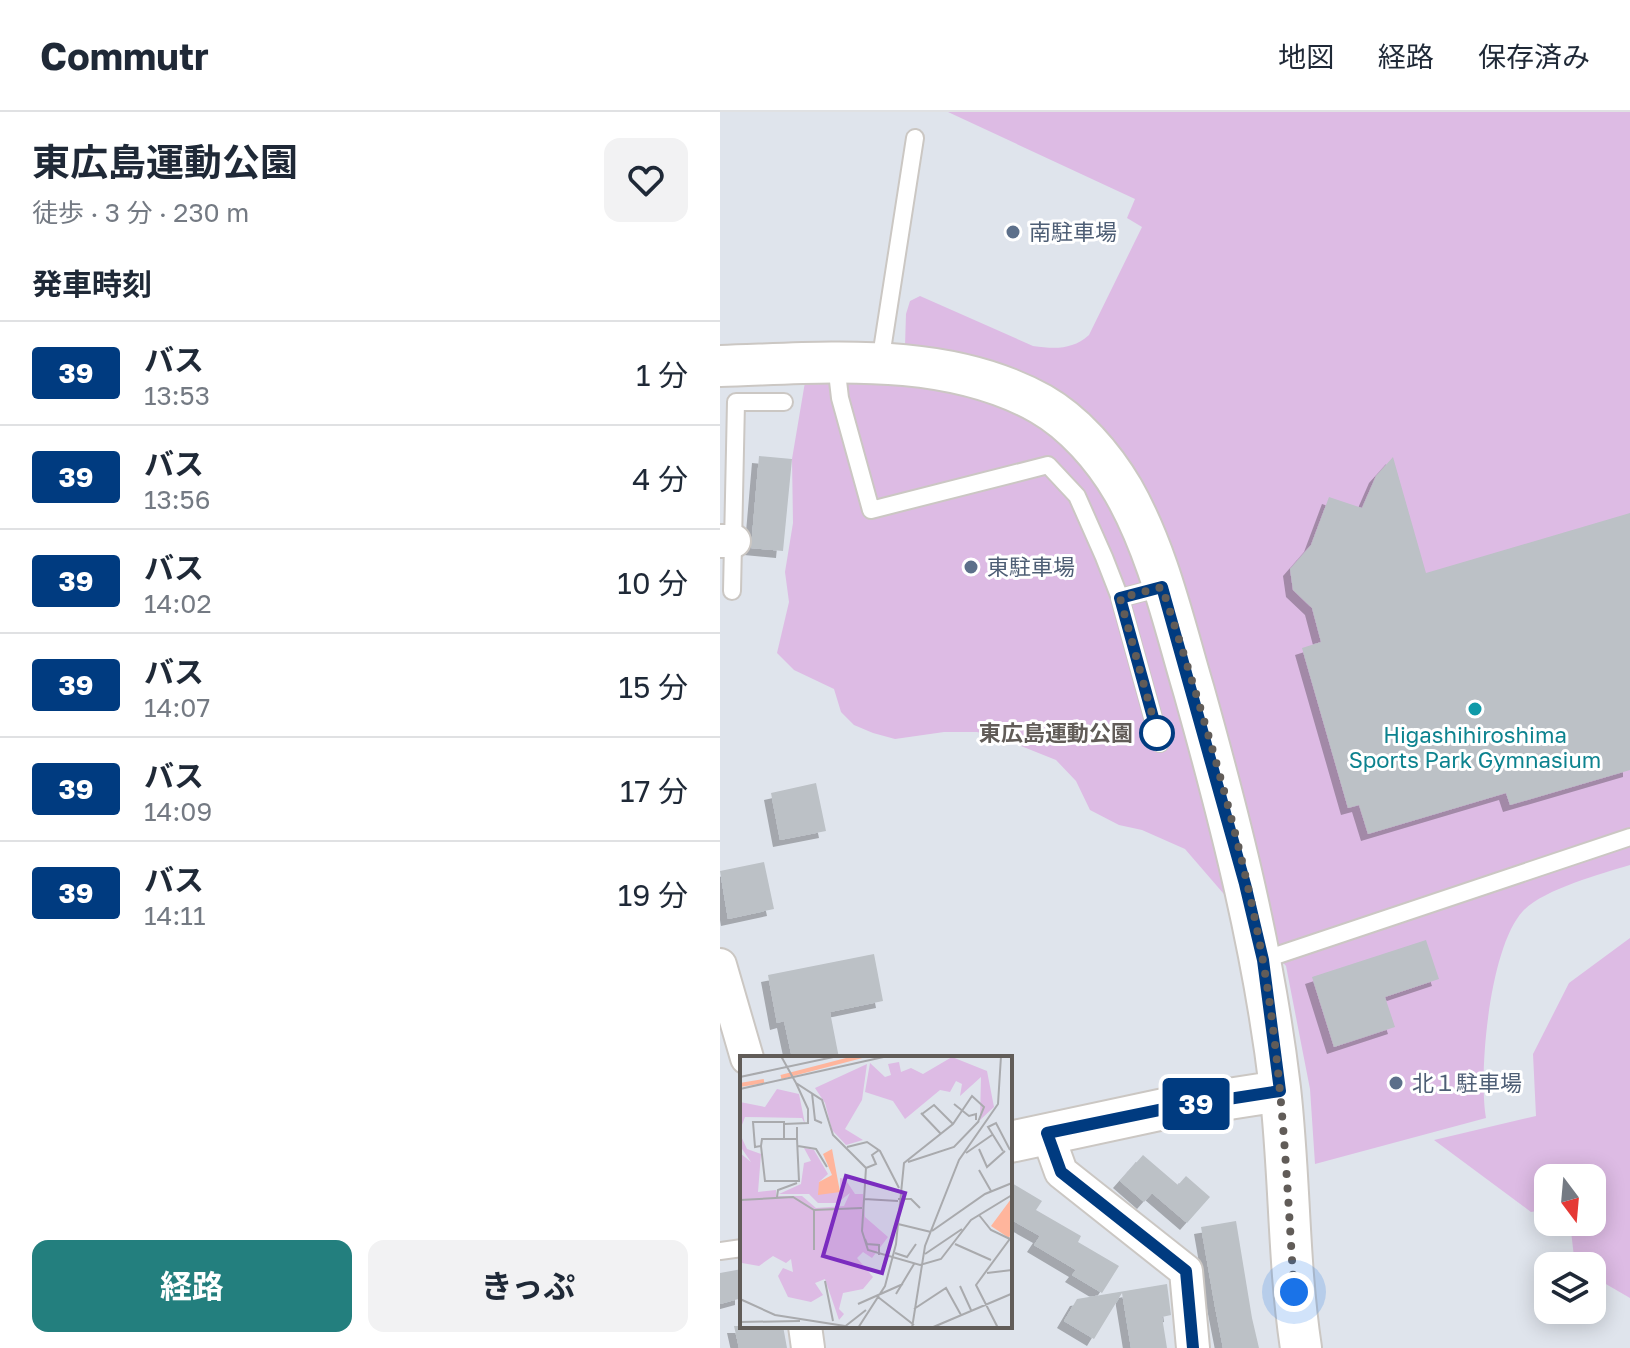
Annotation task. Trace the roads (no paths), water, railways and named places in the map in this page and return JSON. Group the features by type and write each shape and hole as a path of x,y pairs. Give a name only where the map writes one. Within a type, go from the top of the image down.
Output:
{"street":[{"path":"720,366 880,363 1007,386 1044,406 1075,429 1122,489 1137,517 1162,587 1215,768 1263,960 1280,1091 1301,1348"},
{"path":"720,965 746,1056"},
{"path":"1028,1138 1164,1109 1280,1091"},
{"path":"1028,1138 1061,1172 1186,1271 1193,1348"},
{"path":"805,1328 808,1348"}],"lane":[{"path":"880,363 915,138"},
{"path":"836,362 840,398 871,510 1048,465 1077,496 1120,598 1160,743"},
{"path":"732,591 727,541 736,402 784,402"},
{"path":"1120,598 1162,587"},
{"path":"1263,960 1630,837"},
{"path":"720,1251 740,1248"}],"place":[{"name":"南駐車場","path":"1013,232"},
{"name":"東駐車場","path":"971,567"},
{"name":"Higashihiroshima Sports Park Gymnasium","path":"1475,709"},
{"name":"東広島運動公園","path":"1157,733"},
{"name":"北１駐車場","path":"1396,1083"}]}
